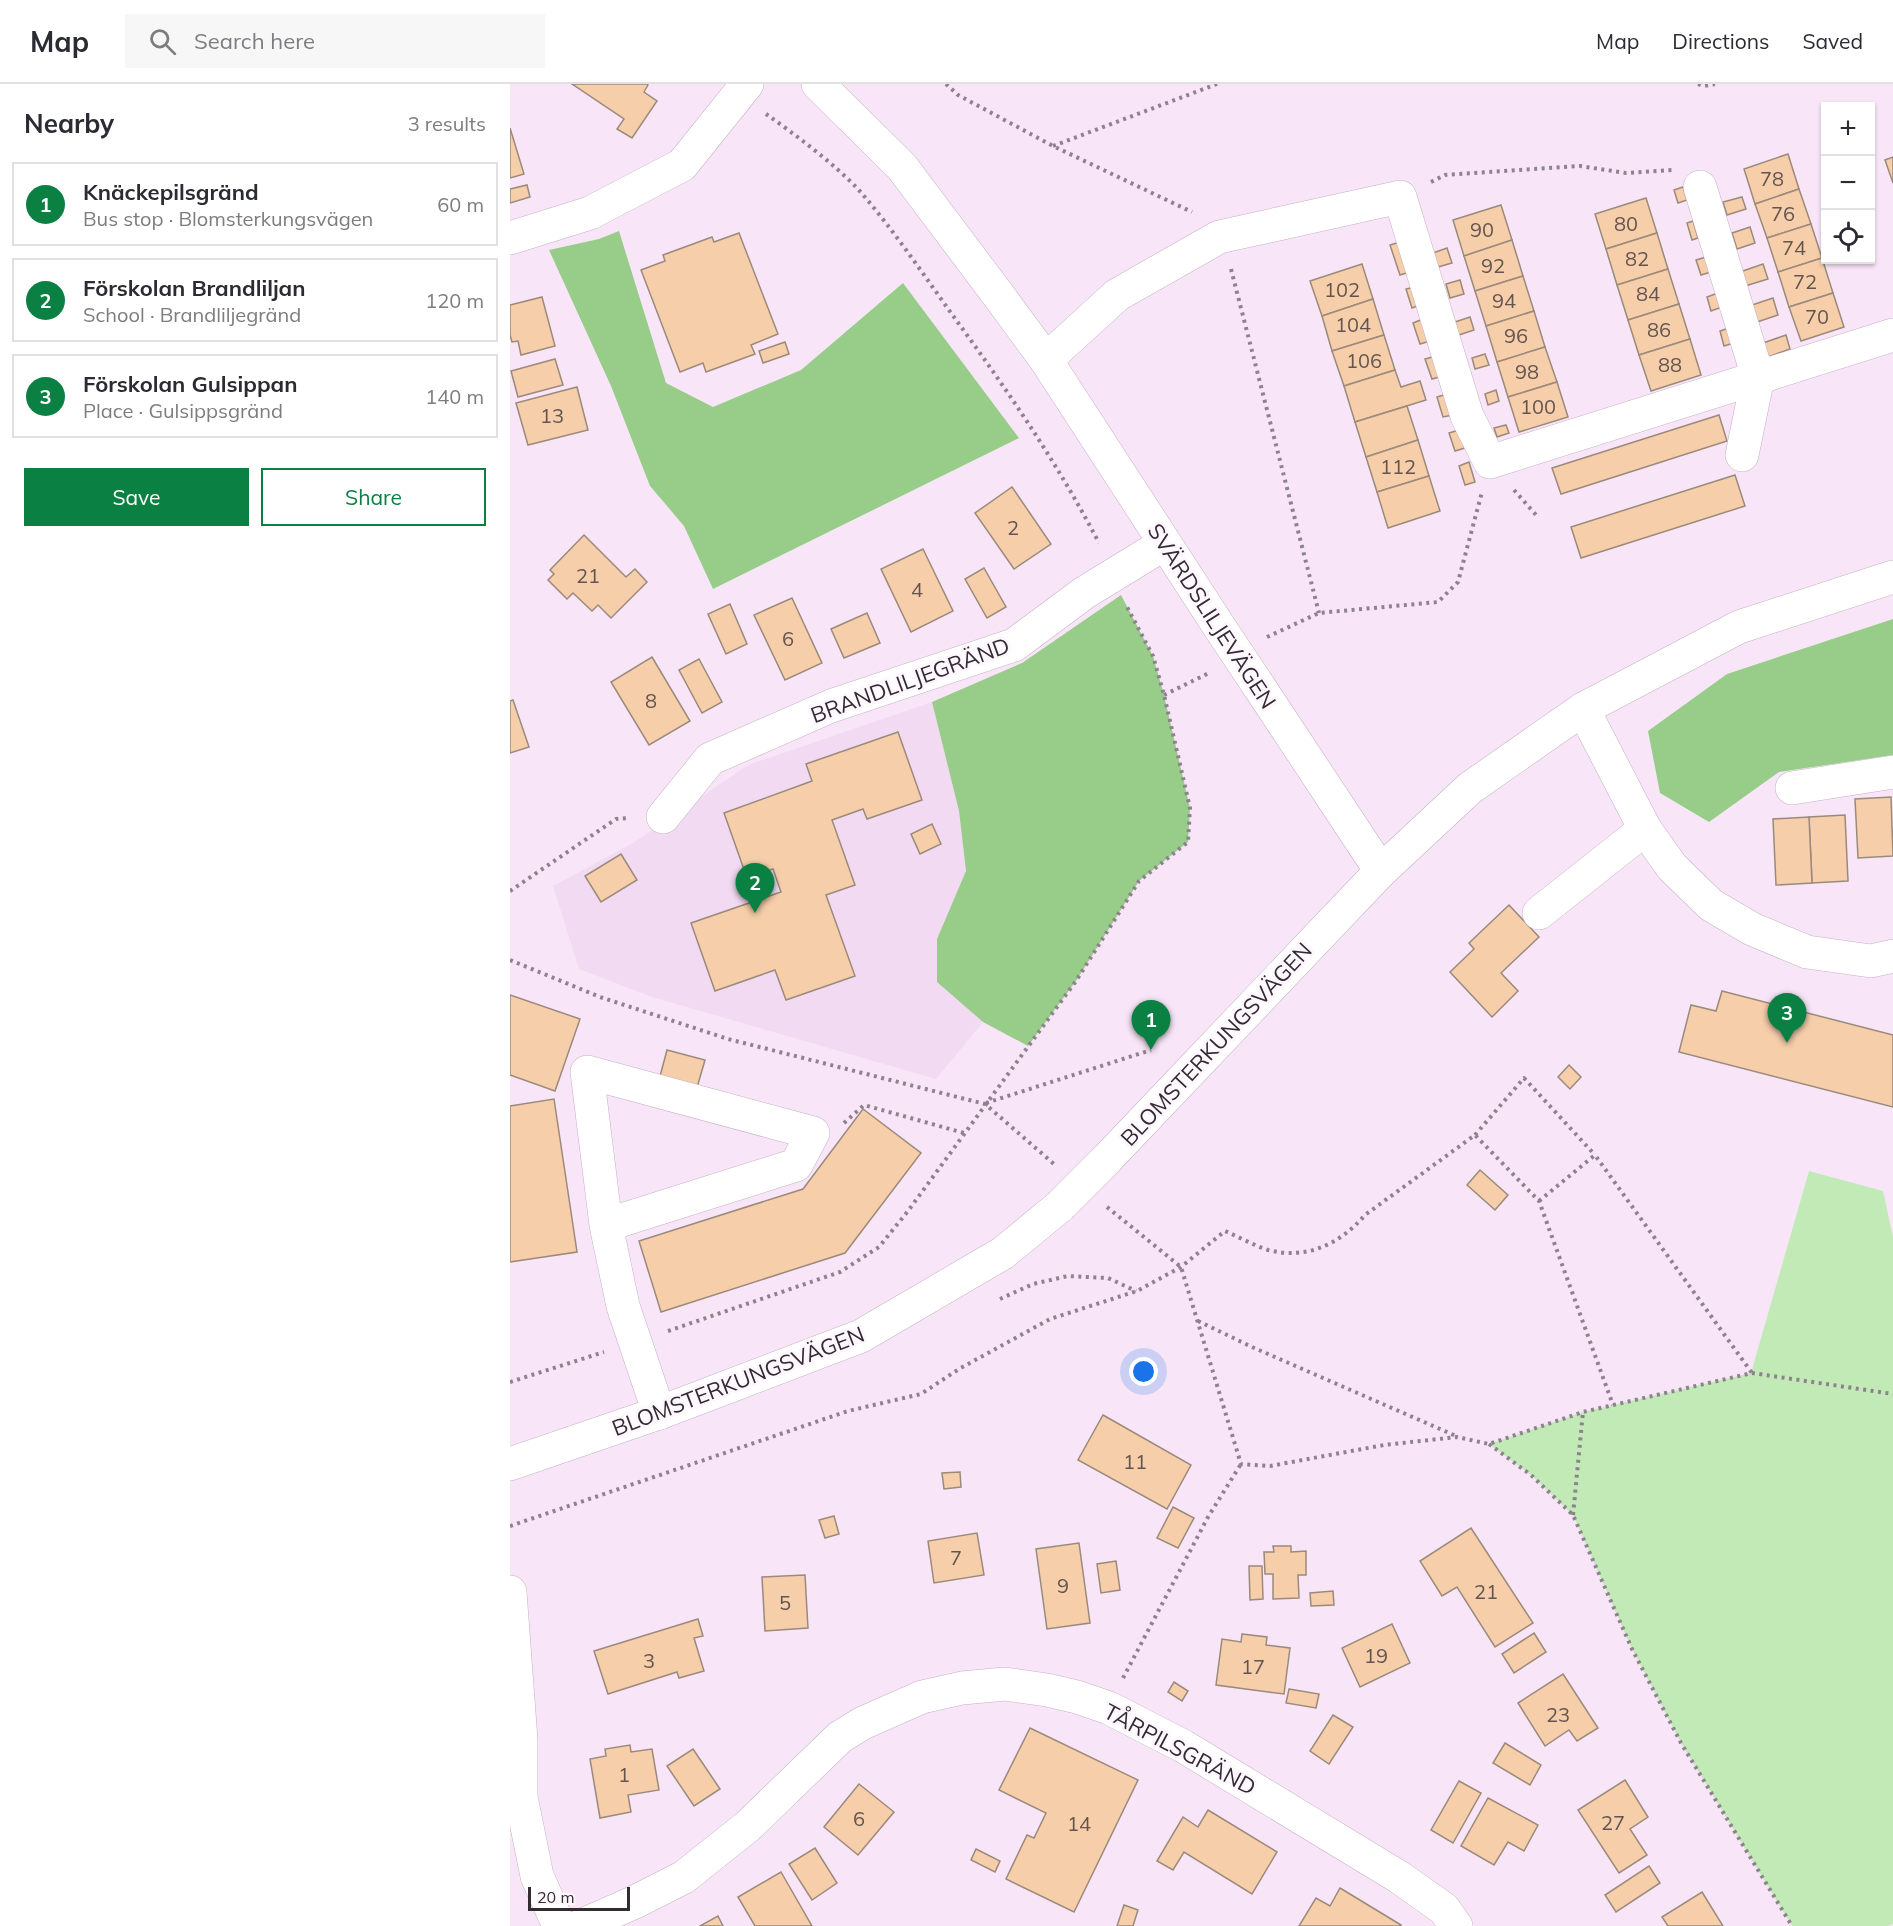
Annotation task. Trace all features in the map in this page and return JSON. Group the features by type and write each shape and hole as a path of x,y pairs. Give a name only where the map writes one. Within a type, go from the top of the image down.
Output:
{"street":[{"name":"SVÄRDSLILJEVÄGEN","path":"818,84 902,167 1046,360 1164,544 1381,871"},
{"path":"510,238 590,213 682,165 744,90"},
{"path":"1700,187 1758,377 1742,455"},
{"path":"1046,360 1117,295 1219,237 1400,196 1467,416 1490,462 1893,335"},
{"name":"BRANDLILJEGRÄND","path":"663,817 710,759 831,706 1014,645 1084,592 1164,544"},
{"name":"BLOMSTERKUNGSVÄGEN","path":"510,1464 659,1413 861,1336 1003,1253 1060,1206 1381,871 1470,788 1583,709 1739,627 1893,577"},
{"path":"1583,709 1645,829 1672,867 1711,905 1752,929 1808,952 1871,961 1893,957"},
{"path":"1792,788 1893,772"},
{"path":"1539,913 1645,829"},
{"path":"606,1225 796,1165 813,1132 587,1072 606,1225 623,1306 659,1413"},
{"path":"510,1592 521,1740 521,1797 537,1876 559,1926"},
{"name":"TÅRPILSGRÄND","path":"580,1926 684,1877 748,1826 840,1737 863,1723 922,1697 962,1688 1005,1684 1077,1697 1107,1708 1193,1752 1400,1877 1444,1909 1456,1926"}],"path":[{"path":"946,84 958,95 1053,146 1197,215 1219,237 1233,275 1319,614 1438,602 1458,582 1490,462"},
{"path":"1053,146 1217,84"},
{"path":"1698,84 1703,86 1714,84"},
{"path":"510,1382 840,1272 879,1247 908,1211 1076,981 1139,881 1188,842 1190,808 1153,656 1121,595 1114,574 1085,517 1015,402 912,260 857,189 744,90"},
{"path":"1400,196 1445,175 1580,166 1626,173 1676,170 1700,187"},
{"path":"510,891 616,819 663,817"},
{"path":"510,960 600,997 728,1039 985,1104 1060,1170"},
{"path":"985,1104 1151,1050"},
{"path":"510,1526 848,1411 921,1394 1050,1319 1137,1291 1181,1267 1225,1231 1269,1250 1295,1252 1324,1248 1351,1232 1365,1215 1475,1135 1524,1078 1596,1155 1752,1373"},
{"path":"807,1145 823,1142 864,1105 964,1133"},
{"path":"1475,1135 1539,1201 1613,1405"},
{"path":"1539,1201 1596,1155"},
{"path":"1105,1206 1181,1267 1241,1464 1208,1517 1107,1708"},
{"path":"1000,1299 1033,1284 1068,1276 1108,1278 1137,1291"},
{"path":"1197,1320 1252,1347 1457,1437 1489,1443 1531,1475 1573,1515 1632,1649 1681,1743 1792,1926"},
{"path":"1489,1443 1583,1412 1752,1373 1893,1394"},
{"path":"1573,1515 1583,1412"},
{"path":"1241,1464 1270,1466 1384,1445 1457,1437"}],"shaded area":[{"path":"932,702 959,811 966,872 937,939 937,982 983,1022 936,1079 652,997 579,969 553,886 633,843 748,765"}],"green space":[{"path":"619,231 666,383 713,407 801,370 903,283 1019,438 713,589 684,526 650,486 611,386 549,250 599,239"},
{"path":"1121,595 1153,656 1164,695 1190,808 1188,842 1139,881 1076,981 1028,1046 983,1022 937,982 937,939 966,871 959,811 932,702 1022,663"},
{"path":"1893,619 1893,755 1779,772 1709,822 1660,793 1648,731 1727,674"},
{"path":"1809,1171 1883,1191 1893,1237 1893,1924 1888,1926 1792,1926 1681,1743 1632,1649 1573,1515 1531,1475 1489,1444 1583,1412 1751,1373"}],"building":[{"path":"572,84 647,84 644,92 657,101 632,138 617,129 624,119"},
{"path":"510,128 524,174 510,178"},
{"path":"1788,154 1799,189 1755,204 1744,169"},
{"path":"1893,157 1893,183 1885,160"},
{"path":"527,185 530,197 510,203 510,189"},
{"path":"1683,187 1687,200 1678,203 1674,190"},
{"path":"1799,189 1811,224 1767,238 1755,204"},
{"path":"1742,197 1746,209 1727,215 1723,202"},
{"path":"1646,198 1657,233 1606,249 1595,214"},
{"path":"1501,205 1512,240 1464,256 1453,220"},
{"path":"1693,221 1698,238 1692,240 1687,223"},
{"path":"1811,224 1821,258 1778,272 1767,238"},
{"path":"1750,227 1755,243 1737,249 1732,233"},
{"path":"739,233 778,334 751,345 755,354 706,372 703,363 680,372 641,270 665,261 663,255 712,237 714,242"},
{"path":"1657,233 1668,269 1617,285 1606,249"},
{"path":"1407,240 1416,270 1400,275 1390,245"},
{"path":"1512,240 1523,276 1475,291 1464,256"},
{"path":"1447,248 1452,263 1438,267 1433,253"},
{"path":"1706,257 1711,272 1701,275 1696,260"},
{"path":"1821,258 1821,264 1824,264 1833,293 1789,307 1778,272"},
{"path":"1362,264 1373,299 1322,316 1310,281"},
{"path":"1763,264 1768,279 1745,286 1740,272"},
{"path":"1668,269 1679,304 1628,320 1617,285"},
{"path":"1523,276 1534,311 1486,326 1475,291"},
{"path":"1460,280 1464,294 1450,298 1446,284"},
{"path":"1415,287 1420,305 1412,308 1406,289"},
{"path":"1718,293 1722,307 1711,311 1707,297"},
{"path":"1833,293 1844,327 1801,341 1789,307"},
{"path":"542,297 555,346 521,355 518,341 512,342 510,335 510,305"},
{"path":"1773,298 1778,315 1757,322 1752,305"},
{"path":"1373,299 1384,335 1332,351 1322,316"},
{"path":"1679,304 1690,339 1639,355 1628,320"},
{"path":"1534,311 1545,347 1497,362 1486,326"},
{"path":"1470,317 1474,330 1456,336 1452,323"},
{"path":"1423,319 1430,341 1420,344 1413,323"},
{"path":"1732,327 1737,342 1724,346 1720,331"},
{"path":"1384,335 1395,370 1344,386 1332,351"},
{"path":"1786,335 1790,349 1768,357 1763,343"},
{"path":"1690,339 1701,375 1651,391 1639,355"},
{"path":"785,342 789,354 763,363 759,351"},
{"path":"1545,347 1557,382 1508,397 1497,362"},
{"path":"1485,354 1489,365 1475,369 1472,358"},
{"path":"1436,356 1443,376 1432,379 1425,359"},
{"path":"555,359 563,385 518,397 511,371"},
{"path":"1395,370 1401,387 1420,381 1426,400 1355,422 1344,386"},
{"path":"1557,382 1568,417 1519,432 1508,397"},
{"path":"577,387 588,430 528,445 516,403"},
{"path":"1496,390 1499,401 1488,405 1485,394"},
{"path":"1447,394 1453,415 1443,417 1437,397"},
{"path":"1407,406 1418,440 1366,457 1355,422"},
{"path":"1719,415 1727,441 1561,494 1552,468"},
{"path":"1506,425 1509,433 1497,437 1494,428"},
{"path":"1459,430 1465,448 1455,451 1449,433"},
{"path":"1418,440 1429,476 1377,492 1366,457"},
{"path":"1469,462 1475,482 1465,485 1459,466"},
{"path":"1735,475 1745,506 1581,558 1571,527"},
{"path":"1429,476 1440,511 1388,528 1377,492"},
{"path":"1012,487 1051,544 1014,569 975,513"},
{"path":"584,535 626,577 635,569 647,582 611,618 598,605 592,611 573,593 567,599 548,580 554,574 550,570"},
{"path":"923,549 953,611 911,632 881,569"},
{"path":"984,568 1006,607 987,618 965,579"},
{"path":"792,598 822,663 785,680 754,615"},
{"path":"730,604 747,644 726,654 708,614"},
{"path":"867,613 880,643 844,658 831,629"},
{"path":"652,657 690,721 649,745 611,682"},
{"path":"699,659 722,702 702,713 679,670"},
{"path":"513,700 529,747 510,753 510,701"},
{"path":"898,732 922,800 867,819 863,809 832,820 855,885 826,895 855,976 786,1000 775,970 715,991 691,923 781,892 773,869 747,878 724,813 812,781 806,764"},
{"path":"1891,797 1893,856 1858,858 1855,799"},
{"path":"1845,815 1848,881 1812,883 1809,817"},
{"path":"1809,817 1812,883 1776,885 1773,819"},
{"path":"932,824 941,844 920,854 911,834"},
{"path":"621,854 637,880 601,902 585,876"},
{"path":"1509,905 1539,937 1501,973 1518,991 1492,1017 1450,972 1474,949 1469,943"},
{"path":"1722,991 1893,1035 1893,1107 1679,1052 1691,1005 1716,1011"},
{"path":"510,995 580,1019 555,1091 510,1075"},
{"path":"667,1050 705,1060 696,1091 659,1080"},
{"path":"1569,1065 1581,1077 1570,1089 1558,1077"},
{"path":"554,1099 577,1252 510,1262 510,1106"},
{"path":"863,1109 921,1153 845,1253 661,1312 639,1241 803,1189"},
{"path":"1480,1170 1508,1195 1495,1210 1467,1185"},
{"path":"1103,1415 1191,1465 1167,1509 1078,1460"},
{"path":"960,1472 961,1487 944,1489 942,1473"},
{"path":"1173,1507 1194,1518 1178,1548 1157,1538"},
{"path":"834,1516 839,1534 825,1538 819,1520"},
{"path":"1471,1528 1533,1623 1495,1647 1457,1587 1442,1596 1420,1561"},
{"path":"977,1533 984,1575 934,1583 928,1541"},
{"path":"1079,1543 1090,1623 1047,1629 1036,1549"},
{"path":"1273,1546 1291,1546 1291,1552 1306,1551 1306,1575 1298,1575 1299,1598 1273,1599 1273,1574 1265,1574 1264,1552 1274,1552"},
{"path":"1116,1561 1120,1590 1101,1593 1097,1564"},
{"path":"1249,1566 1262,1566 1263,1599 1250,1600"},
{"path":"805,1575 808,1628 765,1631 762,1577"},
{"path":"1333,1591 1334,1605 1311,1606 1310,1593"},
{"path":"698,1619 703,1636 694,1638 704,1671 679,1678 677,1672 608,1694 594,1651"},
{"path":"1392,1624 1410,1663 1360,1687 1342,1648"},
{"path":"1534,1633 1546,1652 1514,1673 1502,1654"},
{"path":"1242,1634 1267,1637 1266,1645 1290,1648 1284,1694 1216,1685 1222,1639 1241,1642"},
{"path":"1563,1674 1598,1728 1577,1741 1569,1730 1545,1746 1518,1703"},
{"path":"1174,1682 1188,1691 1182,1701 1168,1692"},
{"path":"1289,1689 1319,1694 1316,1708 1286,1703"},
{"path":"1333,1715 1353,1727 1329,1764 1310,1751"},
{"path":"1030,1728 1138,1780 1074,1912 1006,1879 1027,1835 1034,1838 1046,1813 999,1790"},
{"path":"1505,1743 1541,1765 1530,1785 1493,1763"},
{"path":"630,1745 631,1752 652,1749 659,1790 628,1795 631,1812 600,1818 590,1759 606,1756 605,1749"},
{"path":"693,1749 720,1789 694,1806 667,1766"},
{"path":"1625,1780 1648,1817 1630,1829 1647,1855 1619,1873 1578,1810"},
{"path":"1459,1781 1481,1793 1453,1843 1431,1830"},
{"path":"859,1784 894,1812 858,1855 824,1827"},
{"path":"1488,1798 1538,1825 1524,1851 1508,1842 1494,1865 1461,1846"},
{"path":"1208,1810 1277,1852 1252,1894 1184,1852 1173,1870 1157,1861 1183,1817 1198,1827"},
{"path":"815,1848 837,1883 812,1900 789,1864"},
{"path":"976,1849 1000,1861 995,1872 971,1860"},
{"path":"1649,1866 1660,1883 1616,1912 1605,1895"},
{"path":"781,1872 812,1926 755,1926 738,1897"},
{"path":"1340,1888 1401,1925 1299,1926 1316,1898 1330,1906"},
{"path":"1702,1892 1723,1926 1668,1926 1662,1917"},
{"path":"1124,1905 1138,1910 1133,1926 1117,1926"},
{"path":"718,1916 723,1926 700,1926"}],"place":[{"name":"Förskolan Brandliljan","path":"755,913"},
{"name":"Förskolan Gulsippan","path":"1787,1043"},
{"name":"Knäckepilsgränd","path":"1151,1050"}]}
